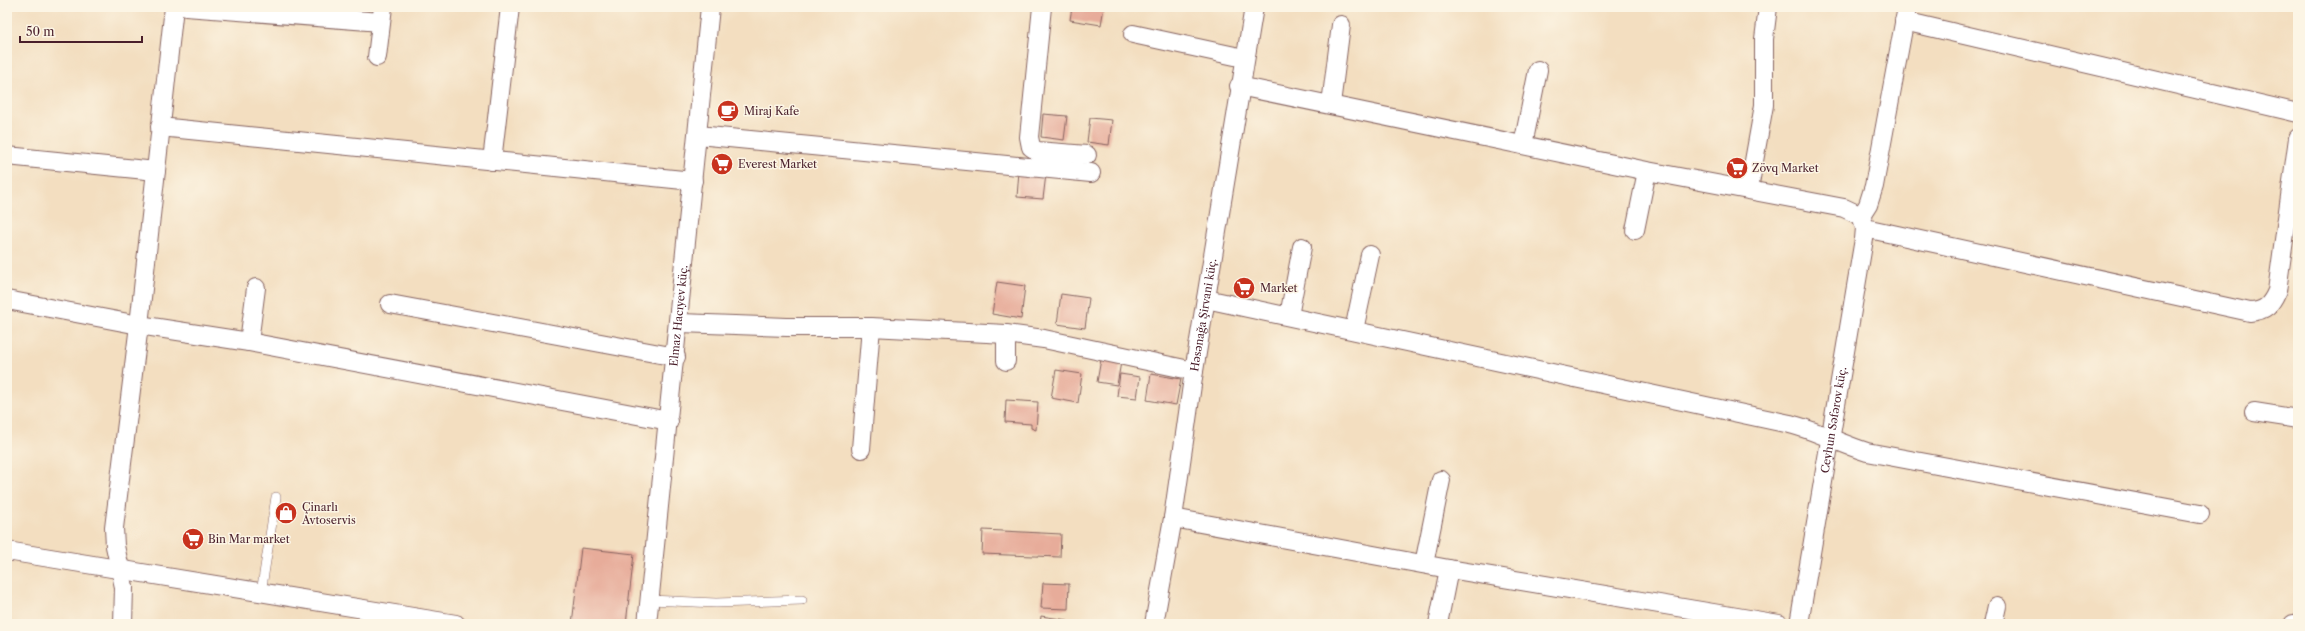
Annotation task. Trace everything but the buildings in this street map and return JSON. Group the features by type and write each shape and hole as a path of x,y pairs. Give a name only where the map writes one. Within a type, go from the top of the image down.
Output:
{"street":[{"path":"123,624 124,587 115,546 114,528 139,325 174,7"},
{"path":"186,7 382,15 377,56"},
{"path":"492,161 510,7"},
{"name":"Elmaz Hacıyev küç.","path":"647,624 680,323 710,7"},
{"path":"1042,7 1029,137 1031,147 1037,150 1087,156"},
{"name":"Həsənağa Şirvani küç.","path":"1154,624 1173,518 1194,371 1239,86 1254,7"},
{"path":"1749,189 1764,105 1764,39 1768,7"},
{"path":"1905,14 2298,113"},
{"name":"Ceyhun Səfərov küç.","path":"1799,624 1831,440 1863,222 1874,186 1905,14"},
{"path":"1331,104 1341,25"},
{"path":"1133,34 1244,58"},
{"path":"1523,145 1538,70"},
{"path":"1239,86 1647,171 1844,208 1863,222 2250,312 2261,311 2273,300 2277,291 2293,209 2298,138"},
{"path":"160,127 693,181"},
{"path":"698,135 1091,173"},
{"path":"7,156 156,171"},
{"path":"1635,230 1647,171"},
{"path":"1289,316 1302,247"},
{"path":"1354,330 1370,255"},
{"path":"249,342 256,288"},
{"path":"1206,299 1790,424 1813,430 1831,440 1867,452 2200,514"},
{"path":"7,300 139,325 249,342 669,421"},
{"path":"390,304 676,357"},
{"path":"680,323 787,327 871,327 1006,334 1044,339 1194,371"},
{"path":"861,449 871,327"},
{"path":"1006,334 1006,361"},
{"path":"2254,412 2298,419"},
{"path":"1424,564 1441,480"},
{"path":"1173,518 1449,569 1779,624"},
{"path":"7,551 456,624"},
{"path":"1438,624 1449,569"},
{"path":"1993,624 1997,606"}],"lane":[{"path":"261,593 276,497"},
{"path":"650,600 716,603 802,600"}],"place":[{"name":"Miraj Kafe","path":"728,111"},
{"name":"Everest Market","path":"722,164"},
{"name":"Zövq Market","path":"1737,168"},
{"name":"Market","path":"1244,288"},
{"name":"Çinarlı Avtoservis","path":"286,513"},
{"name":"Bin Mar market","path":"193,539"}]}
